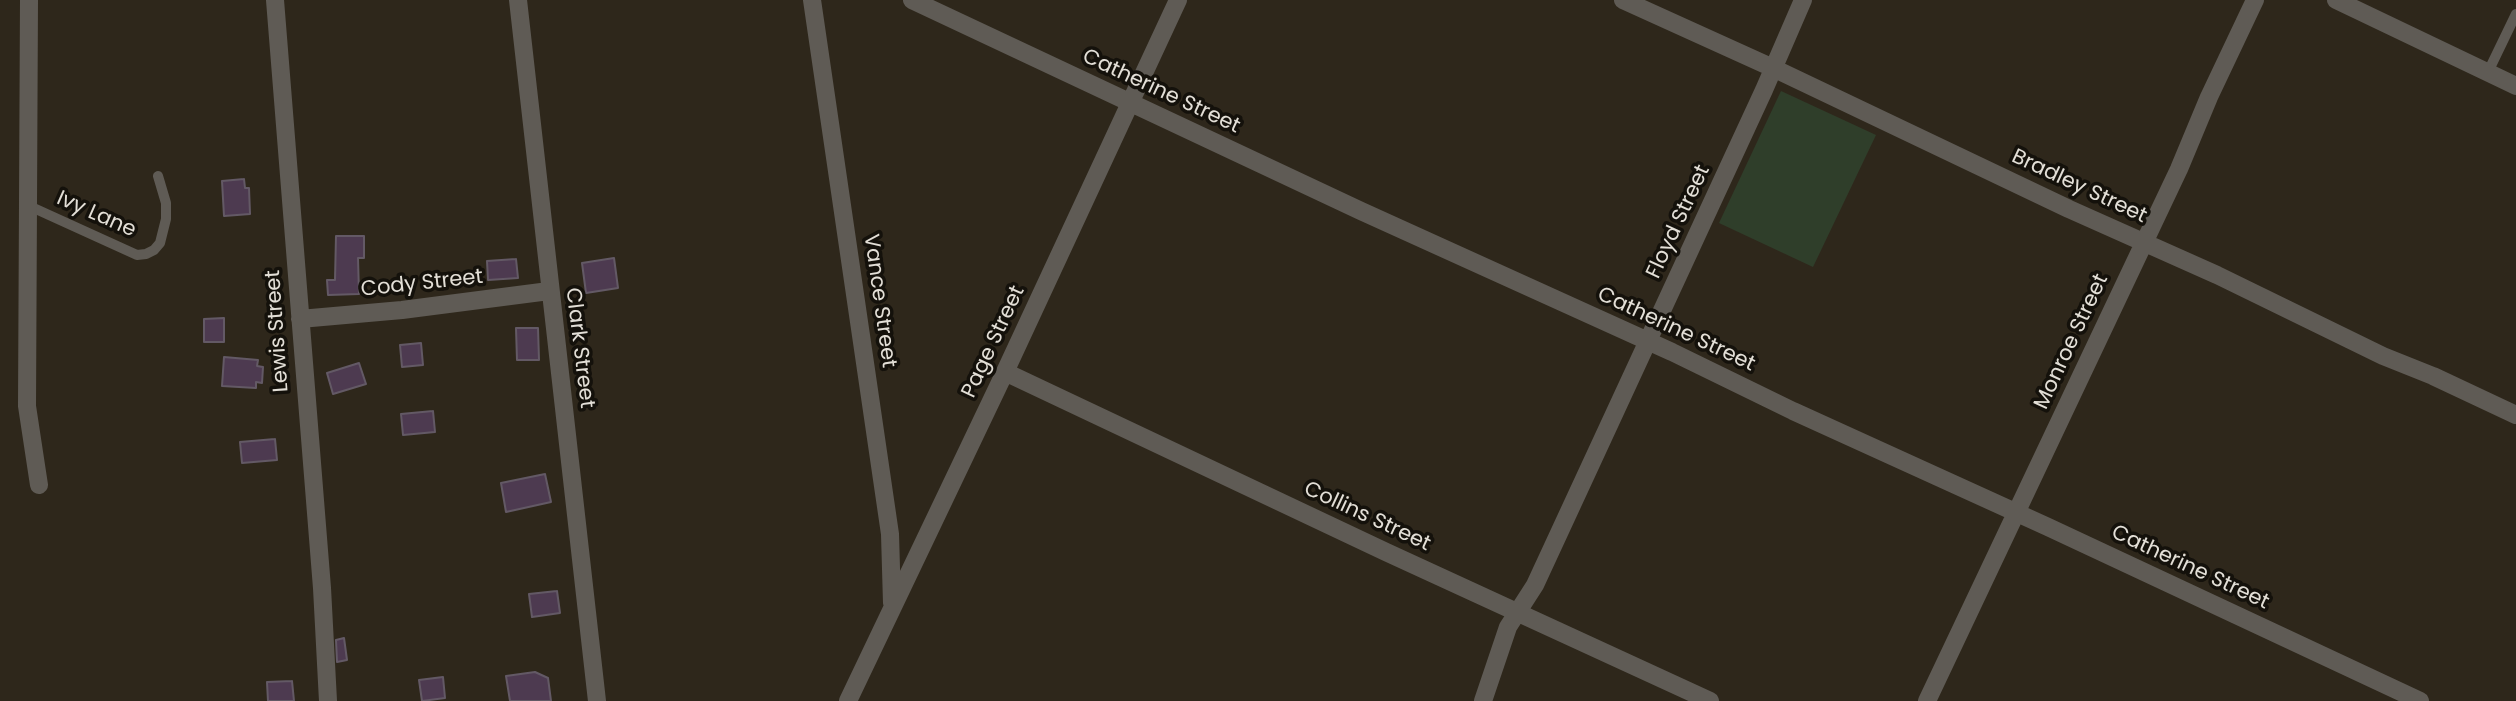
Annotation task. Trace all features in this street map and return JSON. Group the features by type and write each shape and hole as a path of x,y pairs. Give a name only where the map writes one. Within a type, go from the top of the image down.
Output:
{"street":[{"path":"29,0 27,406 39,485"},
{"name":"Lewis Street","path":"275,0 328,701"},
{"name":"Clark Street","path":"518,0 597,701"},
{"name":"Vance Street","path":"812,0 890,534 892,609"},
{"name":"Catherine Street","path":"912,0 2420,701"},
{"name":"Page Street","path":"848,701 1178,0"},
{"name":"Bradley Street","path":"1623,0 2217,275 2383,356 2516,415"},
{"name":"Floyd Street","path":"1483,701 1508,627 1535,585 1803,0"},
{"name":"Monroe Street","path":"1927,701 2179,169 2209,97 2255,0"},
{"path":"2336,0 2516,86"},
{"name":"Cody Street","path":"300,319 402,310 549,291"},
{"name":"Collins Street","path":"1005,372 1710,701"}],"lane":[{"path":"2487,72 2516,13"},
{"name":"Ivy Lane","path":"27,205 137,255 146,254 160,243 166,219 166,203 158,176"}],"green space":[{"path":"1781,91 1876,135 1813,267 1719,223"}],"building":[{"path":"244,179 245,188 249,188 250,214 224,216 222,181"},
{"path":"336,236 364,236 364,258 358,258 359,294 328,295 327,280 335,280"},
{"path":"614,258 618,288 586,293 582,263"},
{"path":"516,259 518,278 488,280 487,261"},
{"path":"224,318 224,342 204,342 204,319"},
{"path":"516,328 538,328 539,360 517,360"},
{"path":"421,343 423,365 402,367 400,345"},
{"path":"224,357 258,360 257,366 263,367 262,383 256,382 256,388 222,386"},
{"path":"359,363 366,384 333,394 327,373"},
{"path":"433,411 435,432 403,435 401,414"},
{"path":"275,439 277,460 242,463 240,442"},
{"path":"545,474 551,502 506,512 501,483"},
{"path":"557,591 560,613 532,617 529,594"},
{"path":"344,638 347,660 337,662 336,640"},
{"path":"535,672 548,678 551,701 510,701 506,676"},
{"path":"443,677 445,698 422,701 419,680"},
{"path":"292,681 294,701 268,701 267,682"}]}
